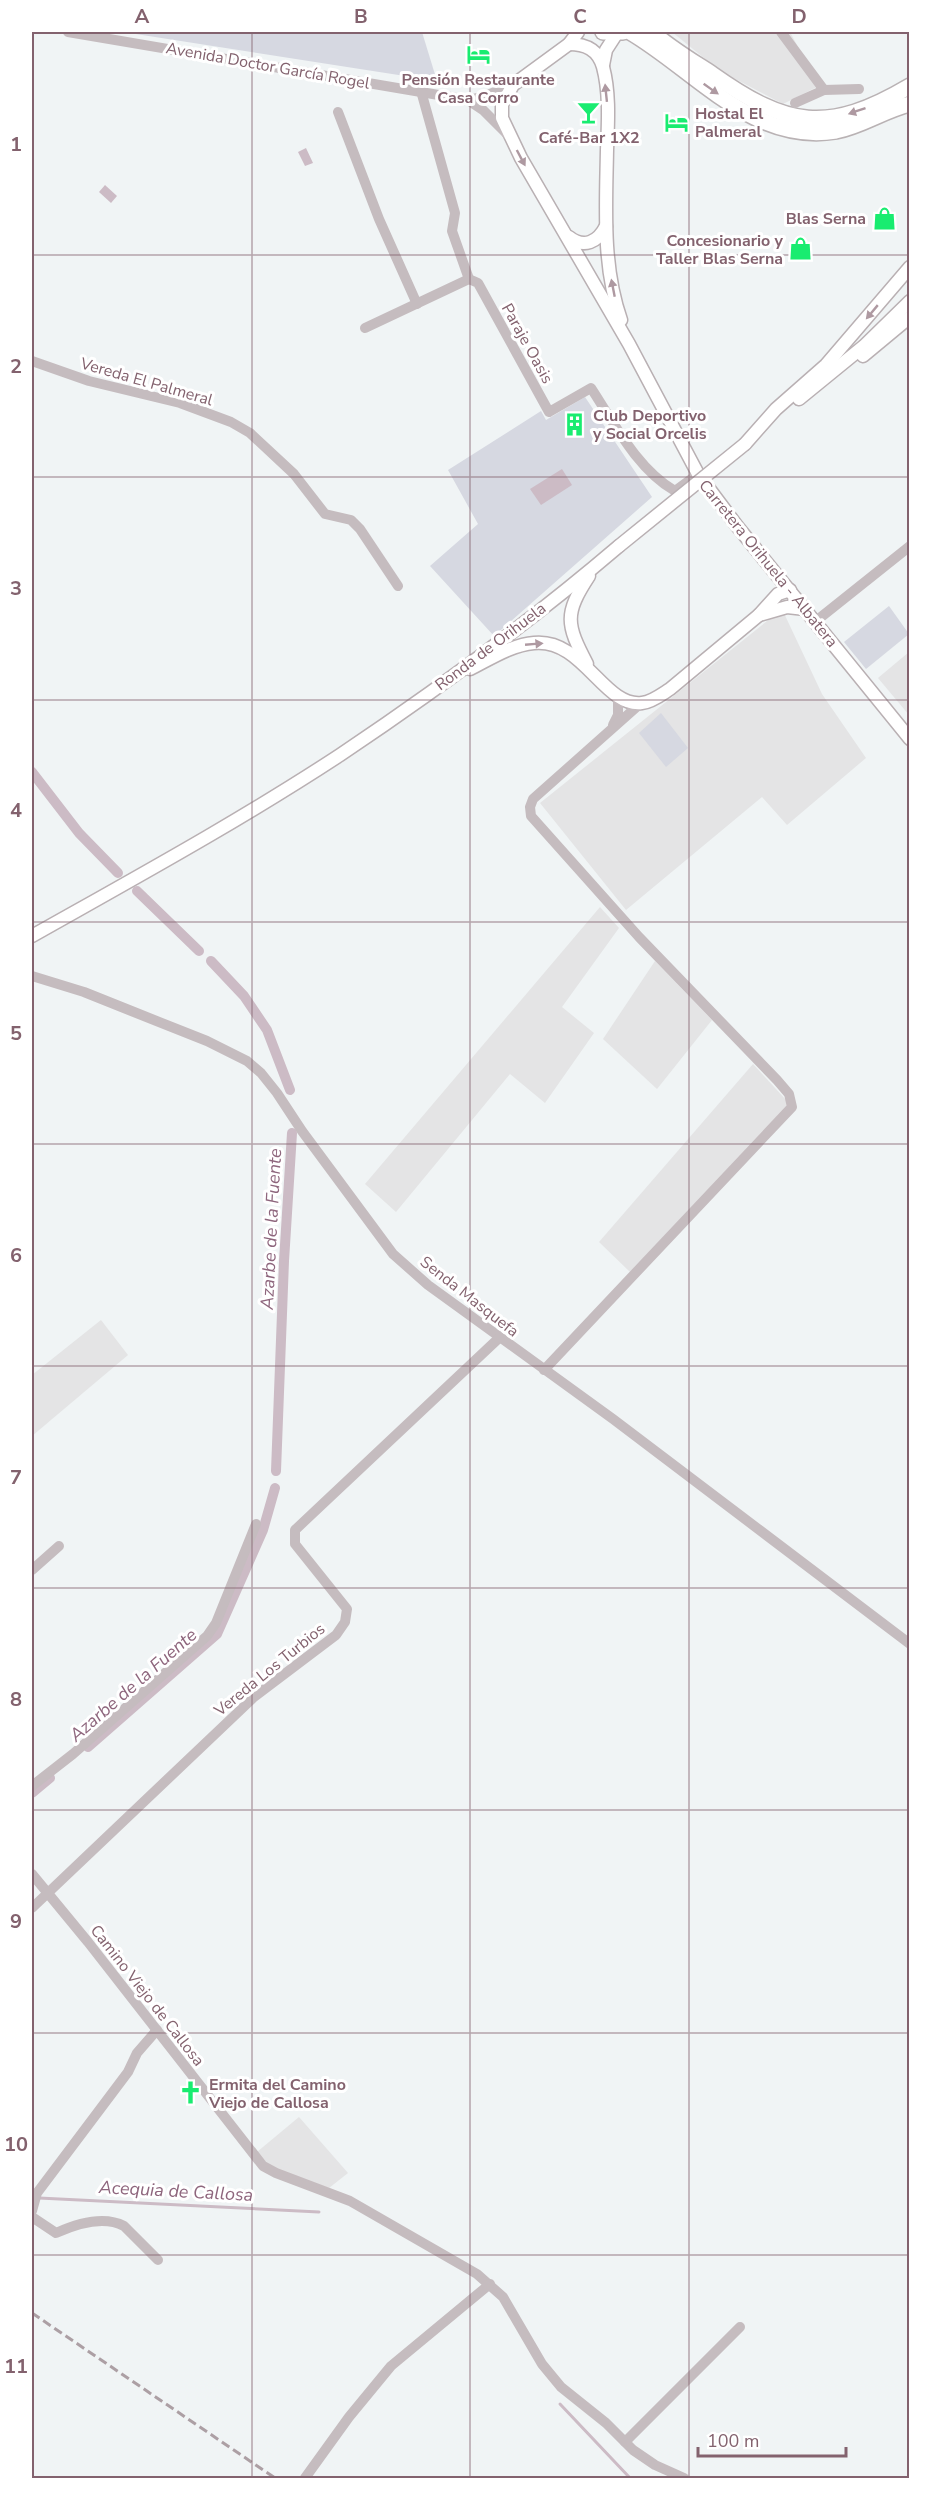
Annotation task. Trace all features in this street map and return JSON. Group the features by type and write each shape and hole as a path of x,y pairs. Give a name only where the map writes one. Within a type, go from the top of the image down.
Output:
{"highway":[{"path":"618,32 727,101 757,118 790,130 819,132 850,128 909,104"},
{"path":"652,32 756,103 795,118 826,120 851,114 909,86"}],"main road":[{"name":"Avenida Doctor García Rogel","path":"512,138 502,118 502,104 513,85 569,44 578,32"},
{"path":"618,32 606,50 603,66 608,111 606,226 617,309 629,344"},
{"path":"569,44 584,44 593,50 603,66"},
{"path":"512,138 521,158 629,344"},
{"path":"568,236 575,242 583,244 592,242 599,237 606,226"},
{"path":"745,444 776,409 826,365 909,267"},
{"name":"Ronda de Orihuela","path":"32,936 162,863 292,785 348,749 442,682 526,621 814,388 879,332 909,301"},
{"path":"814,388 847,368 886,339 909,316"},
{"name":"Carretera Orihuela - Albatera","path":"629,344 698,474 909,739"},
{"path":"759,615 773,591 773,580 765,560"},
{"path":"591,670 573,636 570,624 575,597 594,567"},
{"path":"442,682 515,647 533,643 550,644 570,652 618,697 641,703 658,697 670,688 759,615 778,606 790,590"},
{"path":"759,615 787,607 806,609"}],"street":[{"name":"Avenida Doctor García Rogel","path":"68,32 468,100 483,110 512,138"},
{"path":"782,32 824,90"},
{"name":"Avenida Doctor García Rogel","path":"468,100 513,85"},
{"path":"795,103 824,90 859,89"},
{"name":"Paraje Oasis","path":"421,91 455,213 452,231 469,279 478,283 549,412 591,388 630,446 661,483 675,491 698,474"},
{"path":"338,112 379,219 417,304"},
{"path":"365,328 469,279"},
{"name":"Vereda El Palmeral","path":"32,361 89,381 180,403 231,422 250,433 294,474 325,514 351,520 360,529 398,586"},
{"path":"816,621 909,546"},
{"path":"611,731 618,715 618,697"},
{"path":"544,1370 792,1107 789,1094 777,1080 639,937 531,816 532,799 641,703"},
{"name":"Senda Masquefa","path":"32,976 84,992 207,1041 247,1061 261,1073 277,1093 302,1131 393,1254 428,1285 614,1419 909,1644"},
{"name":"Vereda Los Turbios","path":"32,1908 46,1892 93,1851 254,1697 336,1635 345,1622 347,1609 295,1544 295,1530 499,1338"},
{"path":"32,1786 73,1754 207,1636 216,1623 256,1524"},
{"path":"32,1570 59,1546"},
{"name":"Camino Viejo de Callosa","path":"32,1874 263,2166 350,2201 477,2274 503,2297 551,2376 573,2399 606,2423 625,2442 655,2465 684,2478"},
{"path":"35,2203 128,2072 137,2054 157,2030"},
{"path":"32,2217 56,2233 86,2222 119,2223 158,2260"},
{"path":"305,2478 349,2417 391,2366 490,2284"},
{"path":"625,2442 740,2327"}],"shaded area":[{"path":"123,32 422,32 437,81"},
{"path":"672,32 790,32 819,86 783,104 720,71"},
{"path":"306,148 313,163 305,166 298,152"},
{"path":"105,185 117,196 111,203 99,192"},
{"path":"585,397 652,497 494,636 430,566 478,524 448,470 541,411 546,420"},
{"path":"562,469 572,485 541,505 530,489"},
{"path":"889,606 909,634 866,669 844,642"},
{"path":"782,609 822,694 866,758 787,825 762,797 626,910 540,803"},
{"path":"909,652 909,715 878,678"},
{"path":"661,713 688,748 666,767 639,733"},
{"path":"600,907 619,928 562,1007 594,1033 545,1103 510,1074 396,1212 365,1184"},
{"path":"655,961 712,1020 657,1089 603,1039"},
{"path":"753,1064 788,1104 630,1272 599,1242"},
{"path":"101,1320 128,1355 32,1436 32,1375"},
{"path":"299,2117 348,2173 329,2188 270,2167 257,2152"}],"waterway":[{"name":"Azarbe de la Fuente","path":"32,772 79,833 118,873"},
{"name":"Azarbe de la Fuente","path":"137,891 199,951"},
{"name":"Azarbe de la Fuente","path":"211,961 244,996 267,1030 290,1090"},
{"name":"Azarbe de la Fuente","path":"276,1471 284,1261 292,1133"},
{"name":"Azarbe de la Fuente","path":"88,1747 217,1634 263,1530 275,1488"},
{"name":"Azarbe de la Fuente","path":"32,1793 50,1778"},
{"name":"Acequia de Callosa","path":"39,2198 319,2212"},
{"name":"Acequia de Callosa","path":"560,2404 630,2478"}],"railway":[{"path":"32,2313 275,2478"}],"place":[{"name":"Pensión Restaurante Casa Corro","path":"478,54"},
{"name":"Café-Bar 1X2","path":"589,112"},
{"name":"Hostal El Palmeral","path":"677,122"},
{"name":"Blas Serna","path":"884,218"},
{"name":"Concesionario y Taller Blas Serna","path":"801,249"},
{"name":"Club Deportivo y Social Orcelis","path":"575,424"},
{"name":"Ermita del Camino Viejo de Callosa","path":"191,2093"}]}
